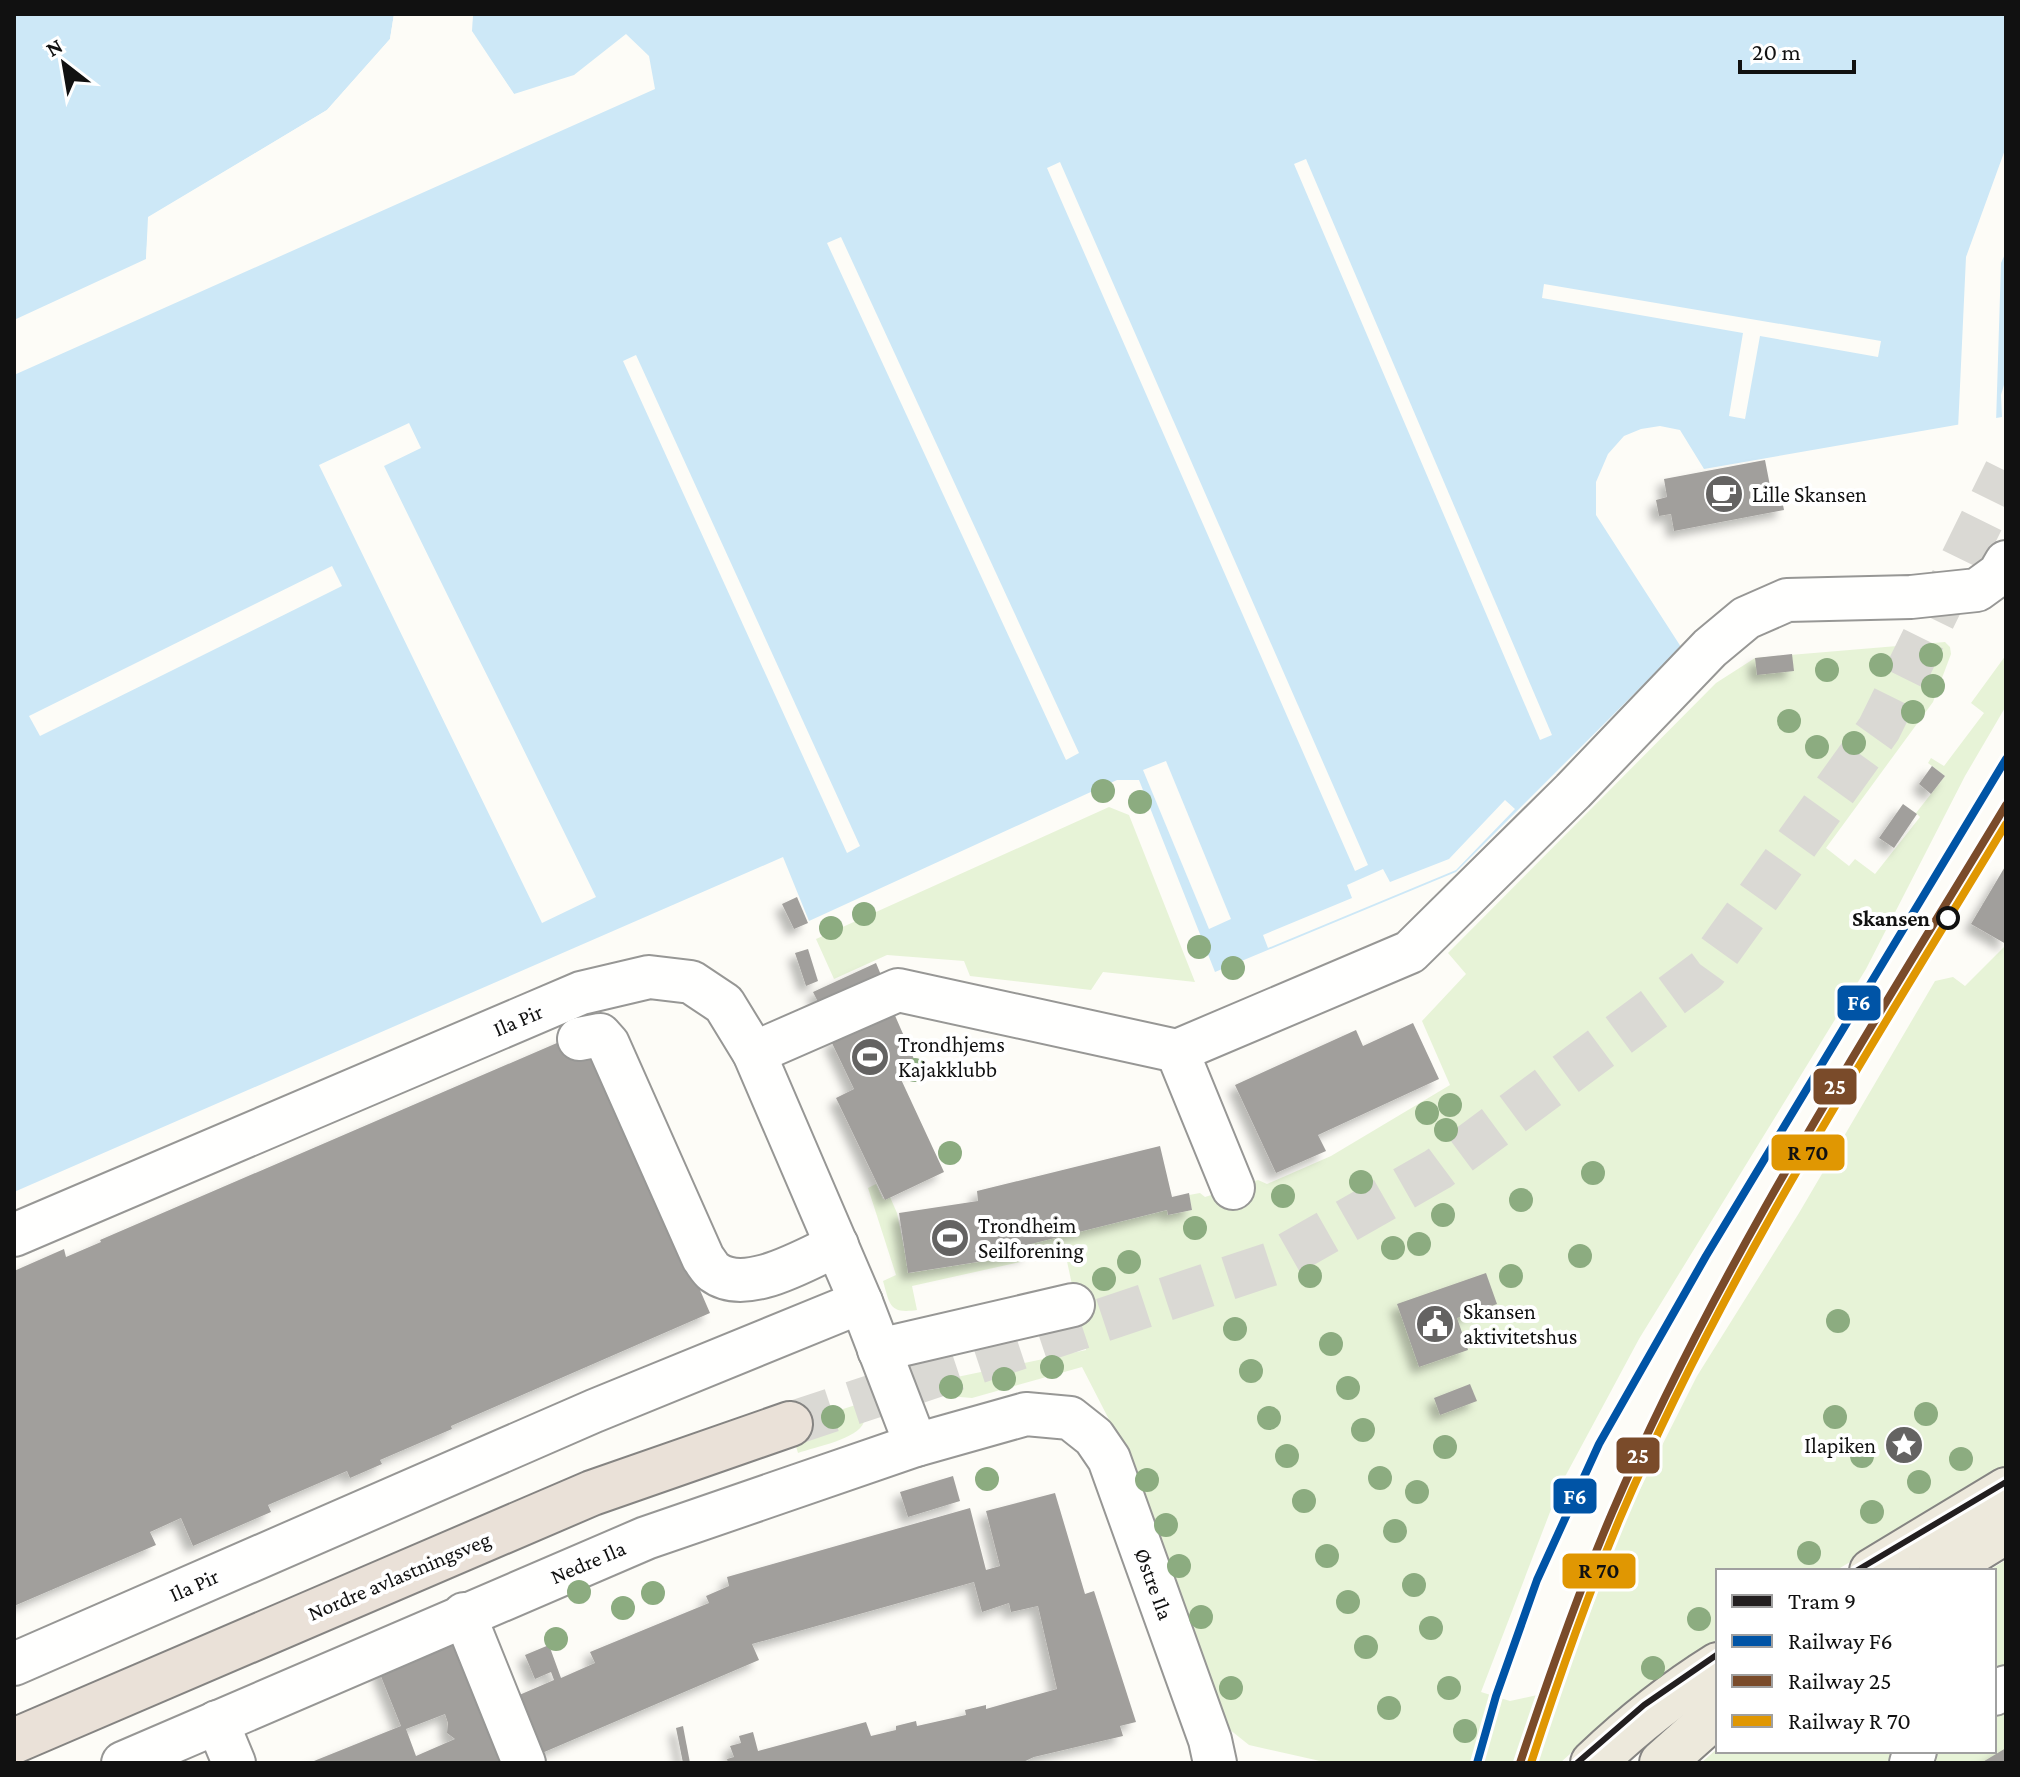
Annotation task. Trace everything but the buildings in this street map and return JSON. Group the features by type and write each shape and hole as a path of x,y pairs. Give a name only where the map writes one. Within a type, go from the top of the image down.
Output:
{"highway":[{"name":"Nordre avlastningsveg","path":"14,1741 592,1493 790,1424"}],"main road":[{"path":"1875,1569 2006,1490"},
{"path":"1944,1569 2006,1531"},
{"path":"1593,1763 1621,1736 1716,1666"},
{"path":"1662,1763 1716,1715"}],"street":[{"path":"754,1053 898,990 1177,1051 1410,952 1573,791 1710,648 1746,618 1787,600 1911,597 1977,590 1999,574 2006,562"},
{"name":"Ila Pir","path":"14,1235 581,993 649,977 691,982 724,1004 754,1053 861,1302 916,1445"},
{"path":"579,1039 600,1035 608,1044 703,1258 715,1273 740,1281 767,1276 837,1245"},
{"path":"1177,1051 1233,1188"},
{"name":"Ila Pir","path":"14,1664 594,1411 861,1302"},
{"path":"879,1350 1073,1305"},
{"name":"Nedre Ila","path":"123,1763 646,1538 916,1445 1026,1414 1070,1418"},
{"name":"Østre Ila","path":"1070,1418 1094,1437 1109,1459 1210,1740 1215,1763"},
{"path":"464,1614 524,1763"},
{"path":"217,1722 234,1763"}],"green space":[{"path":"1945,642 1950,647 1951,654 1933,702 1826,848 1849,866 1855,859 1875,874 1920,817 1916,813 1945,776 1928,763 1931,758 1944,766 1984,713 1971,703 2006,655 2006,706 1965,776 1866,969 1639,1339 1560,1486 1481,1692 1510,1701 1560,1690 1629,1511 1697,1376 1799,1213 1935,981 1953,977 1965,986 2006,945 2006,1469 1838,1569 1716,1569 1716,1642 1636,1698 1560,1763 1329,1763 1249,1745 1224,1725 1118,1437 1082,1367 972,1398 948,1396 933,1382 1086,1350 1065,1252 912,1286 917,1310 901,1311 889,1302 883,1281 896,1275 868,1188 876,1184 883,1199 890,1197 897,1213 909,1273 1027,1254 1026,1245 1167,1210 1168,1215 1192,1210 1189,1195 1200,1193 1205,1197 1258,1180 1267,1184 1331,1156 1450,1085 1422,1021 1466,974 1448,953 1716,683 1755,658"},
{"path":"1109,807 1129,815 1195,982 1103,972 1091,990 970,976 964,961 887,955 834,979 816,939"},
{"path":"865,1402 864,1422 854,1433 798,1453 790,1426"},
{"path":"2006,1560 2006,1763 1701,1763 1716,1750 1716,1753 1996,1753 1996,1569 1991,1569"}],"water":[{"path":"14,14 394,14 390,39 327,110 149,217 146,259 14,320"},
{"path":"473,14 2006,14 2006,378 2001,395 2002,417 1704,469 1680,430 1660,426 1624,436 1608,454 1596,482 1596,515 1681,647 1456,872 1215,972 1139,780 1117,780 809,921 783,857 14,1192 14,375 655,89 649,56 626,34 574,75 514,94 471,31"}],"pier":[{"path":"394,14 398,14 393,41 329,113 152,219 151,257 146,259 148,217 327,110 390,39"},
{"path":"469,14 473,14 472,31 514,94 511,96 468,33"},
{"path":"2006,147 2006,252 2001,263 1996,423 1958,429 1966,257"},
{"path":"1306,159 1552,735 1540,740 1294,164"},
{"path":"1060,162 1368,865 1355,871 1047,168"},
{"path":"841,237 1079,753 1066,760 827,243"},
{"path":"1544,284 1881,341 1878,357 1760,336 1745,419 1729,416 1743,333 1542,298"},
{"path":"636,355 860,846 847,853 623,361"},
{"path":"409,423 421,448 384,466 596,897 542,923 319,465"},
{"path":"332,566 342,586 40,736 29,716"},
{"path":"1166,761 1231,919 1209,929 1143,770"},
{"path":"1505,800 1515,809 1456,870 1268,948 1263,935 1352,898 1347,885 1383,869 1390,882 1449,859"}],"tunnel":[{"path":"790,1424 1271,1264 1438,1169 1705,971 1879,729 2006,471"}],"tram line":[{"name":"9","path":"1859,1569 2006,1482"},
{"name":"9","path":"1577,1763 1644,1705 1716,1655"}],"rail line":[{"name":"F6","path":"1477,1763 1496,1696 1537,1580 1599,1444 1706,1256 2006,759"},
{"name":"25","path":"1520,1763 1599,1544 1699,1330 1797,1152 2006,805"}],"transit line":[{"path":"1531,1763 1573,1640 1620,1518 1705,1339 1851,1079 2006,824"}],"place":[{"name":"Lille Skansen","path":"1724,494"},
{"name":"Skansen","path":"1948,918"},
{"name":"Trondhjems Kajakklubb","path":"870,1057"},
{"name":"Trondheim Seilforening","path":"950,1238"},
{"name":"Skansen aktivitetshus","path":"1435,1324"},
{"name":"Ilapiken","path":"1904,1445"}]}
